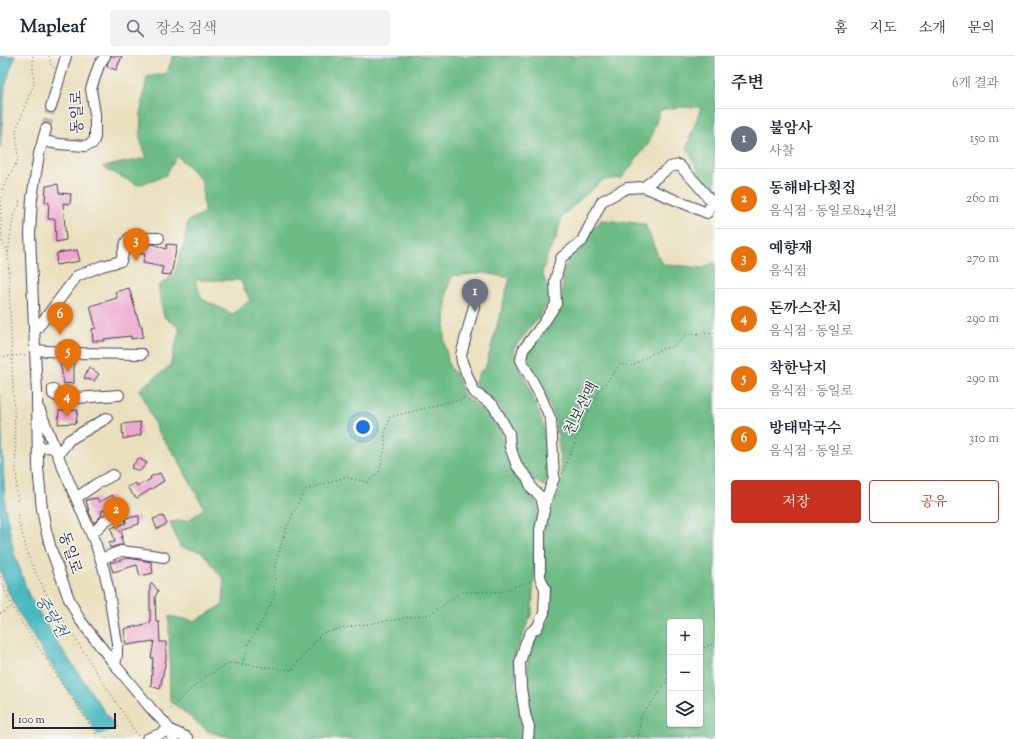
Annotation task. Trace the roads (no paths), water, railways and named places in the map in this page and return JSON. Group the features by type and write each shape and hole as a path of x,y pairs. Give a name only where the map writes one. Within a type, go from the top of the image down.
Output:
{"street":[{"name":"동일로","path":"51,107 66,56"},
{"name":"동일로","path":"43,141 85,146 93,143 95,137 95,114 91,89 99,65 105,56"},
{"name":"동일로","path":"46,128 39,154 32,198 30,234 34,332 32,352 37,395 38,468 42,509 51,550 69,599 80,620 115,665 164,722 172,735 186,737 188,739"},
{"path":"528,739 529,727 525,714 521,688 520,663 525,644 531,632 537,628 544,613 545,589 540,577 540,530 547,497 554,478 551,420 541,397 521,360 523,350 556,304 555,281 561,258 582,241 602,201 627,188 644,187 707,214 712,202 679,165 670,167 644,187"},
{"path":"34,332 77,276 102,266 121,261 126,242 129,238 158,238"},
{"path":"474,306 461,355 462,362 474,392 493,405 509,433 510,447 517,466 526,477 532,489 541,497 544,510"},
{"path":"32,352 142,354"},
{"path":"37,395 53,392 62,399 119,395"},
{"path":"37,406 92,534 101,542 101,559 109,592 117,643 115,665"},
{"path":"57,452 69,440 107,418"},
{"path":"38,448 49,447 57,452"},
{"path":"76,498 113,475"},
{"path":"92,534 113,516"},
{"path":"101,559 121,551 164,558"},
{"path":"150,738 172,735"}],"water":[{"path":"0,56 15,56 5,86 0,149"},
{"name":"중랑천","path":"0,394 5,506 14,553 29,596 57,642 123,739 101,739 30,632 2,577 0,569"}],"tunnel":[{"path":"46,129 51,107"}],"place":[{"name":"예향재","path":"136,261"},
{"name":"불암사","path":"475,312"},
{"name":"방태막국수","path":"60,335"},
{"name":"착한낙지","path":"68,372"},
{"name":"돈까스잔치","path":"67,417"},
{"name":"동해바다횟집","path":"116,530"}]}
